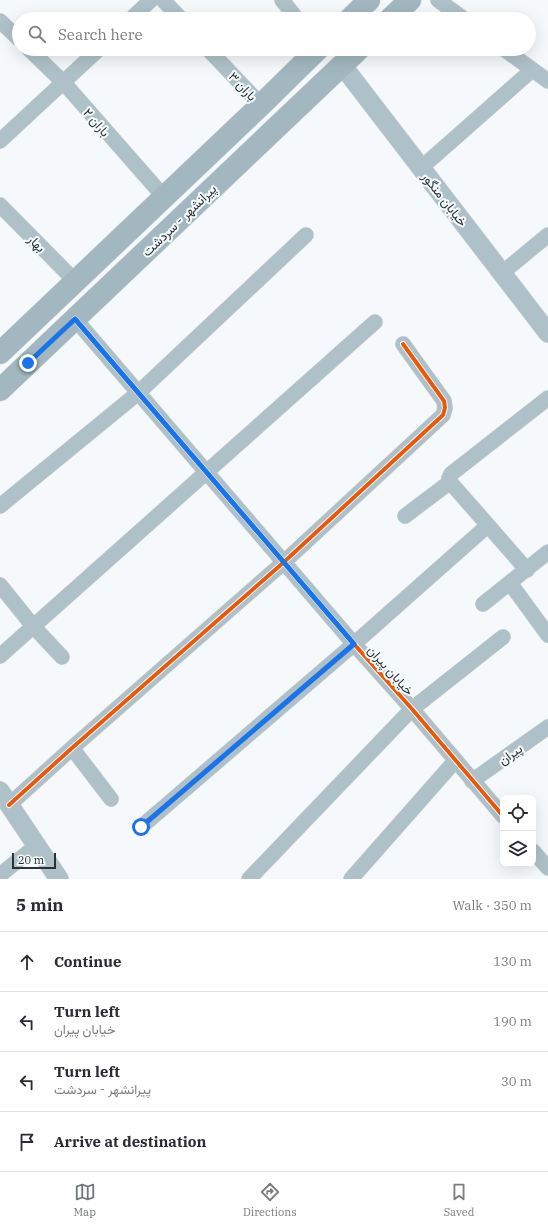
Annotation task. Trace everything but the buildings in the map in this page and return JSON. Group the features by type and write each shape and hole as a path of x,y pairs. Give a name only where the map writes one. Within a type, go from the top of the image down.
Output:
{"main road":[{"path":"357,12 369,0"},
{"path":"397,12 410,0"},
{"path":"0,352 261,106 311,56"},
{"name":"پیرانشهر - سردشت","path":"0,390 352,56"}],"street":[{"path":"138,12 151,0"},
{"path":"163,0 174,12"},
{"path":"282,0 291,12"},
{"path":"438,0 454,12"},
{"path":"0,21 12,32"},
{"name":"باران ۲","path":"36,56 64,83 164,197"},
{"path":"0,142 92,56"},
{"name":"باران ۳","path":"215,56 261,106"},
{"path":"513,56 548,81"},
{"name":"خیابان منگور","path":"342,65 548,333"},
{"path":"421,168 532,70"},
{"name":"بهار","path":"0,206 75,281"},
{"path":"0,506 138,393 306,235"},
{"path":"502,273 548,235"},
{"name":"خیابان پیران","path":"75,319 500,813"},
{"path":"0,656 375,322"},
{"path":"59,879 4,798 72,748 284,562 443,415 445,408 444,401 403,344"},
{"path":"527,570 450,482 449,478 451,474 548,398"},
{"path":"405,516 450,482"},
{"path":"141,827 354,644 486,527 486,523"},
{"path":"483,604 548,552"},
{"path":"510,583 548,635"},
{"path":"0,586 33,626 62,657"},
{"path":"249,879 412,709 503,637"},
{"name":"پیران","path":"472,781 548,727"},
{"path":"72,748 111,798"},
{"path":"351,879 455,761"},
{"path":"0,875 36,846"},
{"path":"536,854 548,868"}],"cycle path":[{"path":"75,319 500,812"},
{"path":"9,805 284,562 443,415 445,408 444,401 403,344"}],"route":[{"path":"28,363 75,319 354,644 141,827"}]}
